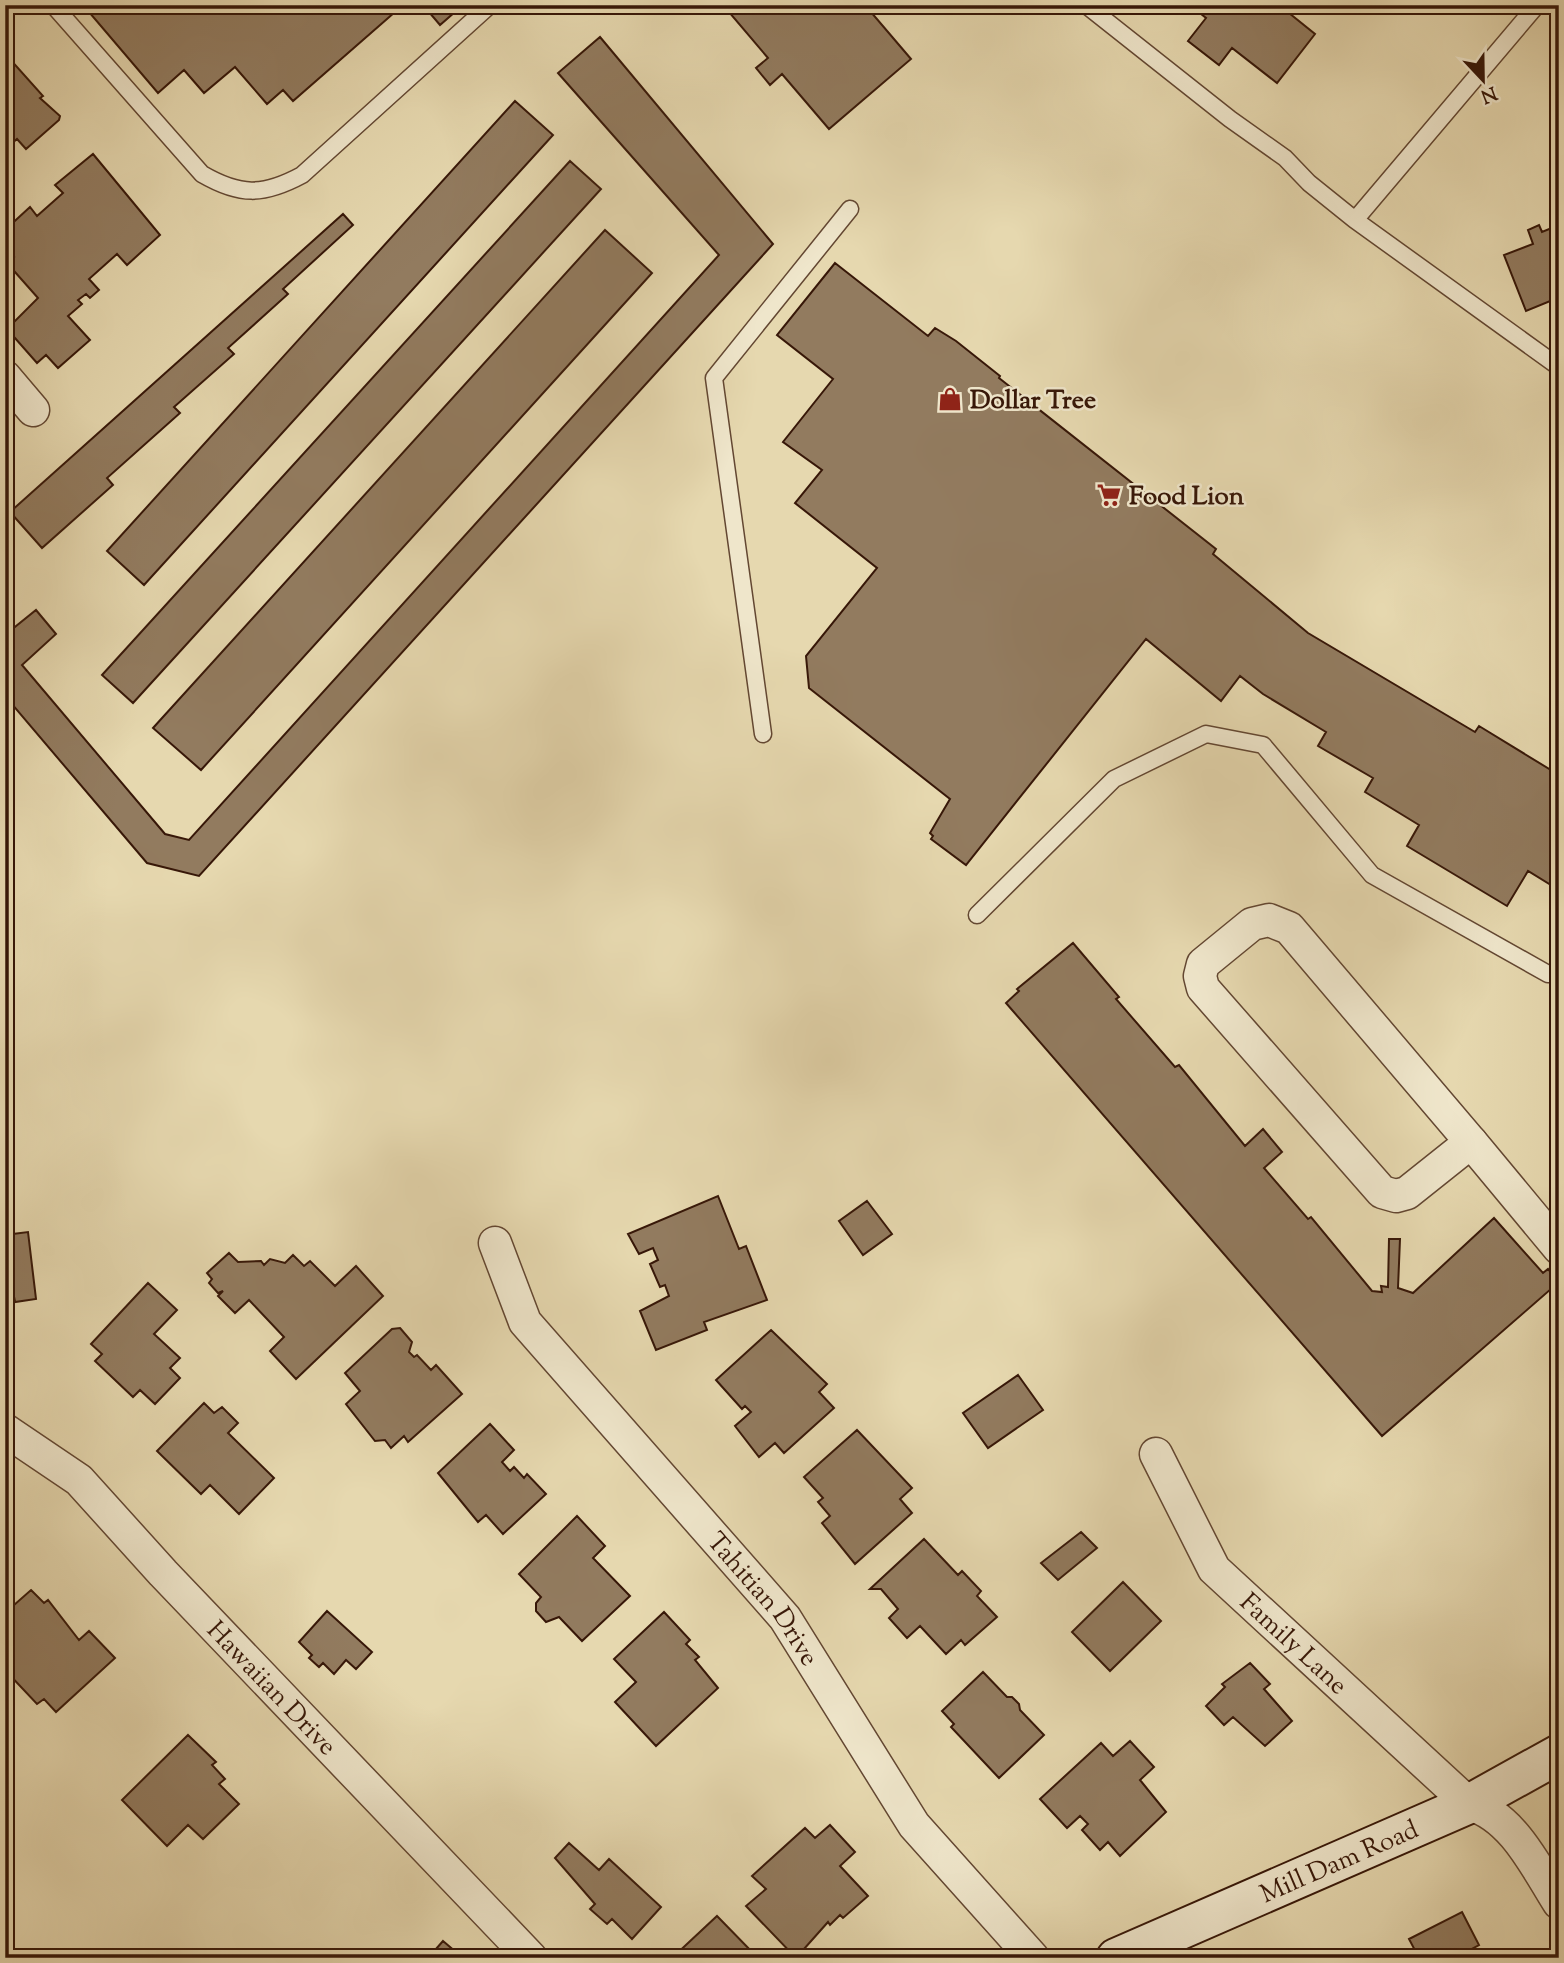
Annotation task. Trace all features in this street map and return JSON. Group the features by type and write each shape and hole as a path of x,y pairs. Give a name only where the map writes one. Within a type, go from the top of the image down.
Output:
{"street":[{"path":"5,377 33,410"},
{"path":"1471,1142 1407,1193 1396,1196 1382,1192 1203,988 1200,976 1203,964 1252,924 1269,920 1289,928 1471,1142 1559,1248"},
{"name":"Tahitian Drive","path":"495,1243 525,1322 785,1618 914,1825 1032,1958"},
{"name":"Hawaiian Drive","path":"5,1430 79,1480 163,1573 531,1958"},
{"name":"Family Lane","path":"1156,1454 1214,1569 1469,1804 1487,1809 1502,1819 1559,1903"},
{"name":"Mill Dam Road","path":"1116,1958 1469,1804 1559,1754"}],"lane":[{"path":"53,5 202,174 224,187 249,192 279,188 302,175 490,5"},
{"path":"1086,5 1230,119 1285,158 1309,183 1355,220 1559,367"},
{"path":"1355,220 1537,5"},
{"path":"763,734 714,378 850,209"},
{"path":"976,915 1114,779 1206,734 1263,745 1372,876 1548,974"}],"building":[{"path":"83,5 403,5 293,101 283,90 267,104 235,67 204,93 184,70 158,93"},
{"path":"423,5 463,5 440,25"},
{"path":"723,5 865,5 911,59 829,129 782,74 770,85 756,68 768,58"},
{"path":"1190,5 1279,5 1315,34 1277,83 1232,48 1219,65 1188,41 1206,18"},
{"path":"600,37 773,244 199,876 147,863 5,696 5,635 36,610 56,634 22,665 165,834 189,840 719,255 558,73"},
{"path":"5,58 9,58 43,96 40,98 60,116 59,120 26,149 17,139 5,149"},
{"path":"515,101 553,135 144,585 107,551"},
{"path":"93,154 160,235 127,265 117,254 89,279 99,290 90,298 86,294 78,300 82,304 68,316 90,340 58,368 46,355 37,363 7,329 38,298 7,263 14,257 5,248 5,230 30,207 37,216 63,193 55,185"},
{"path":"570,161 601,189 133,703 102,675"},
{"path":"343,214 353,225 283,289 288,294 228,348 234,354 174,407 180,413 107,478 113,485 42,548 10,512"},
{"path":"1539,225 1542,232 1559,225 1559,306 1555,299 1526,311 1504,255 1533,244 1528,230"},
{"path":"605,230 652,273 201,770 153,728"},
{"path":"835,263 928,336 935,328 956,341 1216,549 1213,554 1308,633 1475,732 1479,726 1559,775 1559,890 1528,871 1507,906 1407,846 1419,825 1365,792 1373,778 1318,746 1326,732 1263,694 1240,676 1221,701 1146,639 966,865 931,839 933,836 930,833 950,799 809,688 806,656 877,568 795,503 822,470 783,442 833,379 777,335"},
{"path":"1073,943 1119,997 1116,999 1175,1067 1179,1065 1245,1146 1263,1129 1282,1152 1264,1168 1308,1219 1311,1217 1372,1291 1382,1292 1381,1286 1388,1287 1389,1239 1400,1239 1398,1288 1413,1293 1494,1218 1543,1273 1548,1269 1559,1282 1382,1436 1006,1003 1019,991 1017,989"},
{"path":"718,1196 739,1249 746,1246 767,1300 704,1322 707,1330 656,1350 640,1311 669,1296 665,1285 660,1287 650,1264 658,1260 653,1248 639,1254 628,1234"},
{"path":"867,1201 892,1234 863,1255 839,1221"},
{"path":"28,1232 36,1299 15,1302 13,1291 5,1293 5,1235"},
{"path":"229,1253 238,1262 261,1261 264,1265 270,1259 285,1263 293,1255 304,1266 310,1261 335,1286 356,1266 383,1296 296,1379 270,1351 284,1337 249,1300 235,1313 218,1296 223,1291 218,1293 209,1283 212,1279 207,1273"},
{"path":"148,1283 177,1310 154,1334 180,1358 170,1368 180,1378 155,1404 140,1390 133,1397 95,1361 102,1354 91,1344"},
{"path":"400,1328 412,1342 409,1352 414,1357 417,1355 431,1370 436,1365 462,1394 408,1442 404,1436 391,1448 385,1440 375,1441 346,1404 360,1391 345,1373 392,1329"},
{"path":"771,1330 827,1384 819,1392 834,1408 784,1453 775,1443 759,1457 735,1426 751,1412 745,1406 742,1409 716,1380"},
{"path":"1018,1375 1043,1410 988,1448 963,1413"},
{"path":"204,1403 214,1413 222,1407 238,1423 228,1433 274,1478 239,1514 210,1485 201,1494 157,1451"},
{"path":"490,1424 514,1450 502,1462 510,1471 514,1467 524,1478 527,1474 546,1494 503,1534 486,1515 478,1522 438,1473"},
{"path":"857,1430 912,1488 900,1499 912,1513 855,1564 822,1523 830,1516 818,1502 823,1498 804,1477"},
{"path":"577,1516 605,1546 593,1558 630,1596 582,1641 559,1617 546,1622 536,1611 536,1603 541,1597 519,1574"},
{"path":"1081,1532 1097,1548 1058,1580 1041,1563"},
{"path":"924,1539 958,1575 962,1571 981,1591 977,1596 997,1617 965,1645 961,1640 946,1654 920,1626 907,1638 889,1618 898,1609 881,1589 870,1589"},
{"path":"1123,1582 1161,1621 1110,1671 1072,1632"},
{"path":"31,1590 44,1603 48,1600 79,1640 89,1631 115,1658 56,1712 44,1699 37,1704 5,1670 5,1613"},
{"path":"327,1611 372,1652 356,1669 346,1660 334,1674 323,1663 319,1667 309,1658 312,1655 299,1642"},
{"path":"664,1612 690,1640 686,1644 699,1657 695,1660 718,1688 656,1746 615,1702 636,1682 614,1659"},
{"path":"1250,1663 1270,1684 1264,1689 1292,1721 1265,1746 1233,1717 1224,1725 1206,1706 1225,1687 1222,1684"},
{"path":"983,1672 1007,1697 1012,1697 1019,1704 1020,1710 1044,1735 999,1778 951,1727 954,1724 942,1711"},
{"path":"188,1735 216,1762 212,1765 225,1779 219,1784 239,1804 203,1839 188,1825 167,1846 122,1800"},
{"path":"1130,1741 1154,1767 1140,1780 1166,1812 1120,1856 1108,1842 1100,1850 1082,1830 1088,1824 1080,1816 1067,1828 1040,1799 1101,1743 1113,1756"},
{"path":"830,1825 855,1852 840,1866 868,1896 843,1918 840,1915 830,1925 828,1922 796,1958 746,1906 766,1889 752,1876 805,1828 815,1838"},
{"path":"569,1843 599,1870 609,1859 661,1907 632,1939 612,1919 607,1924 590,1909 595,1904 555,1858"},
{"path":"1462,1912 1479,1945 1470,1950 1474,1958 1419,1958 1409,1939"},
{"path":"717,1916 758,1958 672,1958"},
{"path":"443,1941 463,1958 428,1958"}],"place":[{"name":"Dollar Tree","path":"950,399"},
{"name":"Food Lion","path":"1109,495"}]}
